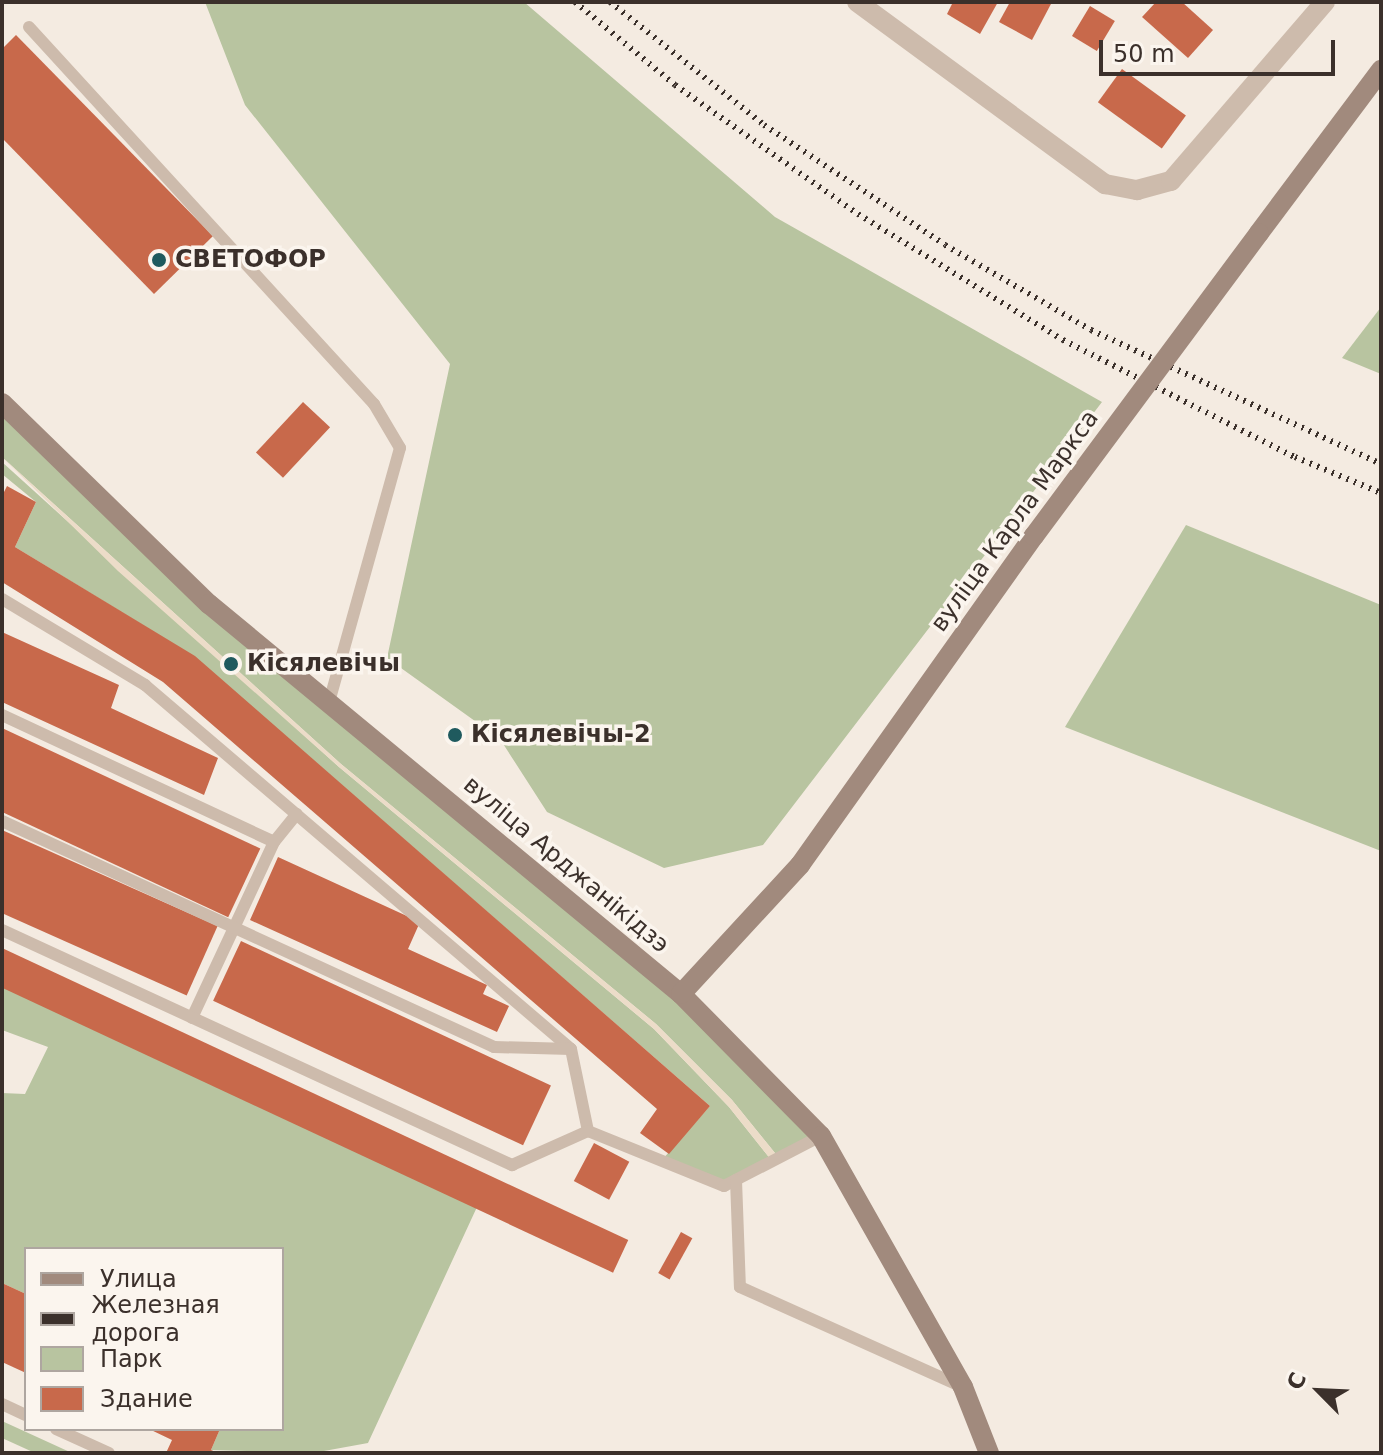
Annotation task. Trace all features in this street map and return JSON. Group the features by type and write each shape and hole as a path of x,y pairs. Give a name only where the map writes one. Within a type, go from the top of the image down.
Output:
{"main road":[{"name":"вуліца Карла Маркса","path":"681,994 800,865 1034,536 1381,70"},
{"name":"вуліца Арджанікідзэ","path":"2,403 209,604 681,994 821,1136 963,1387 989,1453"}],"street":[{"path":"857,2 1105,184 1137,190 1171,181 1325,2"}],"lane":[{"path":"29,27 374,404 400,448 329,703"},
{"path":"2,599 145,685 571,1049 588,1131"},
{"path":"2,715 274,842"},
{"path":"192,1018 274,842 297,814"},
{"path":"2,821 494,1047 571,1049"},
{"path":"2,930 512,1165 588,1131 724,1186 821,1136"},
{"path":"736,1180 740,1287 963,1387"},
{"path":"2,1404 24,1414"},
{"path":"60,1431 109,1453"}],"green space":[{"path":"205,2 524,2 775,217 1102,402 763,845 664,868 547,812 500,739 387,658 450,364 245,105"},
{"path":"1381,307 1381,374 1342,358"},
{"path":"2,403 209,604 681,994 821,1136 779,1158 732,1100 656,1024 341,764 2,457"},
{"path":"2,462 339,767 654,1029 729,1107 772,1161 724,1186 661,1161 710,1106 195,657 15,547 36,502 2,474"},
{"path":"1186,525 1381,605 1381,851 1065,727"},
{"path":"2,984 477,1207 368,1443 313,1453 211,1450 219,1431 284,1431 284,1247 24,1247 24,1293 2,1283 2,1093 25,1094 48,1047 2,1030"},
{"path":"2,1421 72,1453 35,1453 2,1438"}],"shaded area":[{"path":"2,457 341,764 656,1024 732,1100 779,1158 772,1161 729,1107 654,1029 339,767 118,571"}],"building":[{"path":"953,2 998,2 980,34 947,14"},
{"path":"1010,2 1052,2 1032,40 999,22"},
{"path":"1156,2 1182,2 1213,30 1188,58 1142,17"},
{"path":"1090,6 1115,21 1097,51 1072,36"},
{"path":"16,35 213,236 154,294 2,138 2,49"},
{"path":"1122,69 1186,115 1162,149 1098,102"},
{"path":"303,402 330,427 283,478 256,452"},
{"path":"7,486 36,502 15,547 195,656 710,1106 669,1154 640,1133 657,1109 163,682 2,582 2,496"},
{"path":"2,632 119,685 111,708 218,758 204,795 2,702"},
{"path":"2,728 260,848 228,917 2,812"},
{"path":"2,830 218,926 187,995 2,913"},
{"path":"278,857 420,922 408,949 487,985 483,994 509,1006 497,1032 250,920"},
{"path":"241,941 551,1086 523,1145 213,1001"},
{"path":"2,948 628,1240 613,1273 2,988"},
{"path":"594,1143 629,1162 609,1200 574,1181"},
{"path":"681,1232 692,1238 670,1279 658,1273"},
{"path":"2,1283 24,1293 24,1372 2,1362"},
{"path":"153,1431 219,1431 211,1450 218,1453 166,1453 172,1440"}],"railway":[{"path":"575,2 675,85 858,214 1063,340 1295,457 1381,493"},
{"path":"610,2 764,125 945,245 1091,330 1381,464"}],"place":[{"name":"СВЕТОФОР","path":"159,260"},
{"name":"Кісялевічы","path":"231,664"},
{"name":"Кісялевічы-2","path":"455,735"}]}
